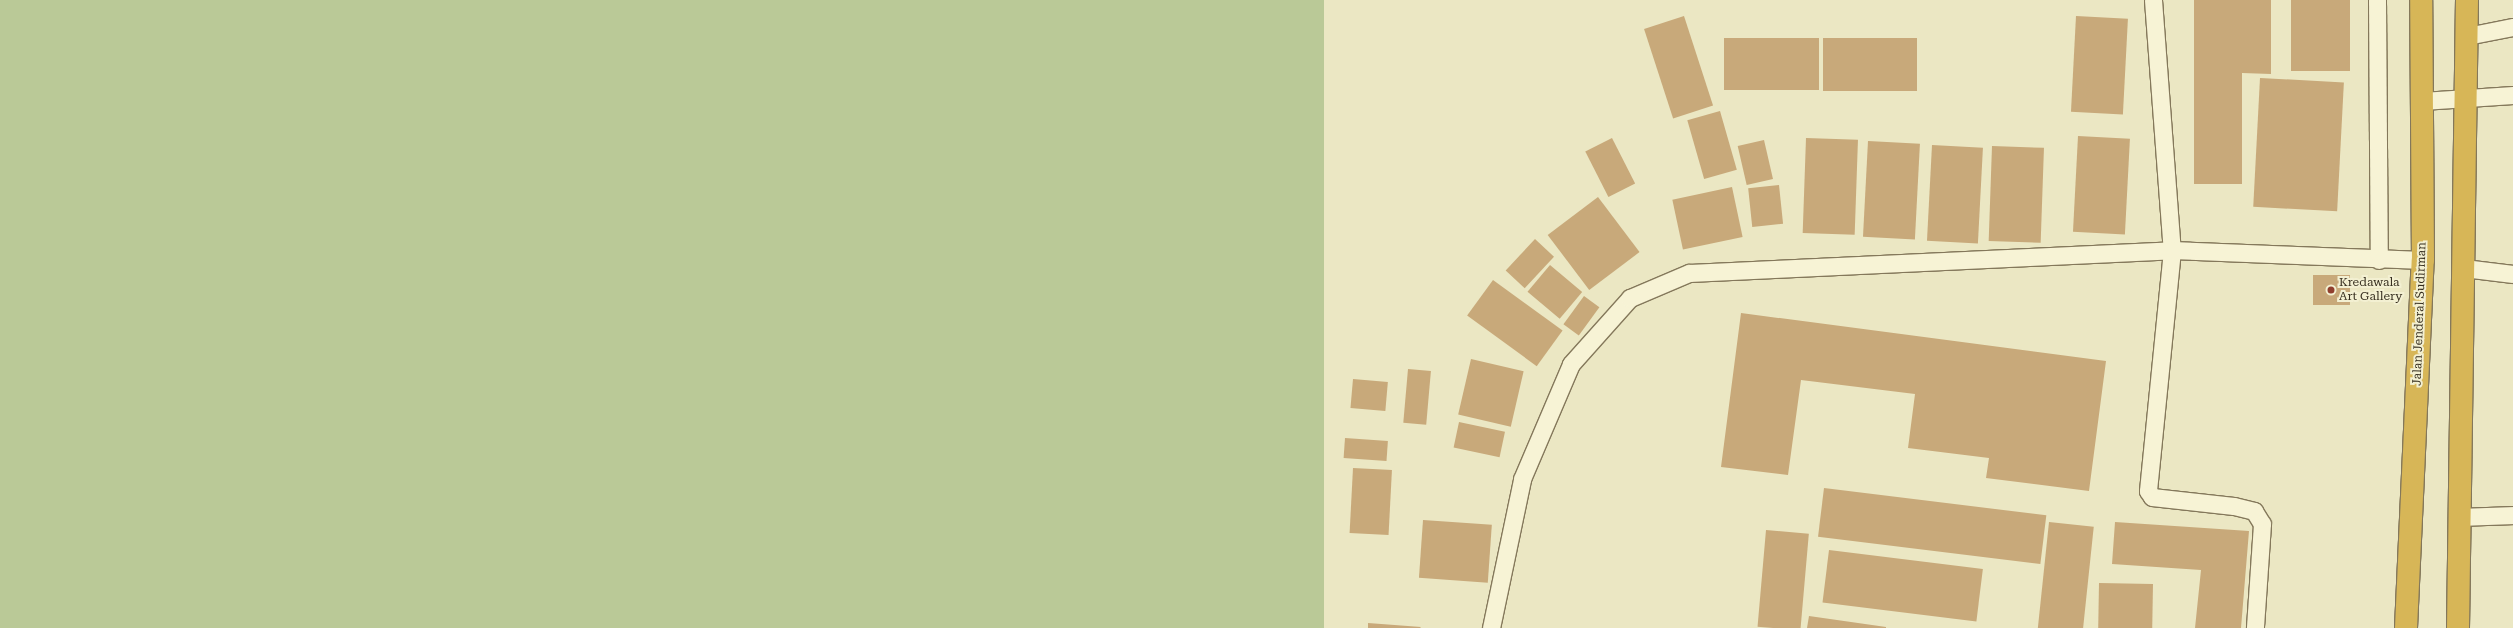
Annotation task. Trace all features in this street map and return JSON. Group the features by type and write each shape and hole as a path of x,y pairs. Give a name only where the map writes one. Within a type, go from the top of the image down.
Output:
{"highway":[{"name":"Jalan Jenderal Sudirman","path":"2406,628 2423,260 2421,0"},
{"path":"2458,628 2467,0"}],"lane":[{"path":"2153,0 2172,250 2148,491 2152,497 2234,506 2254,511 2262,524 2255,628"},
{"path":"2376,0 2379,260"},
{"path":"2467,36 2513,27"},
{"path":"2422,101 2466,100 2513,95"},
{"path":"1491,628 1522,479 1571,364 1630,298 1689,273 2172,250 2379,260 2423,260"},
{"path":"2464,268 2513,274"},
{"path":"2460,518 2513,515"}],"green space":[{"path":"0,0 1324,0 1324,628 0,628"}],"building":[{"path":"2194,0 2271,0 2271,74 2242,73 2242,184 2194,184"},
{"path":"2291,0 2350,0 2350,71 2291,71"},
{"path":"1684,16 1713,105 1673,118 1644,29"},
{"path":"2076,16 2128,19 2123,115 2071,112"},
{"path":"1724,38 1819,38 1819,90 1724,90"},
{"path":"1823,38 1917,38 1917,91 1823,91"},
{"path":"2260,78 2344,82 2337,211 2253,207"},
{"path":"1720,111 1737,170 1704,179 1687,120"},
{"path":"2078,136 2130,139 2125,235 2073,232"},
{"path":"1612,138 1635,183 1608,197 1585,152"},
{"path":"1806,138 1858,140 1855,235 1803,233"},
{"path":"1764,140 1773,179 1747,185 1738,146"},
{"path":"1868,141 1920,144 1915,240 1863,237"},
{"path":"1932,145 1983,148 1978,244 1927,241"},
{"path":"1992,146 2044,148 2041,243 1989,241"},
{"path":"1779,185 1783,224 1752,227 1748,188"},
{"path":"1732,187 1743,237 1683,250 1672,200"},
{"path":"1598,197 1640,252 1589,290 1548,235"},
{"path":"1535,239 1554,257 1525,288 1506,270"},
{"path":"1550,265 1582,292 1560,319 1528,292"},
{"name":"Kredawala Art Gallery","path":"2313,275 2350,275 2350,305 2313,305"},
{"path":"1493,280 1563,331 1537,366 1467,316"},
{"path":"1584,296 1599,307 1579,335 1563,324"},
{"path":"1741,313 2106,361 2089,491 1986,478 1989,458 1908,448 1915,394 1801,380 1788,475 1721,467"},
{"path":"1471,359 1524,371 1511,427 1458,415"},
{"path":"1408,369 1431,371 1426,425 1403,423"},
{"path":"1353,379 1388,382 1385,411 1350,408"},
{"path":"1459,422 1505,432 1500,457 1454,447"},
{"path":"1345,438 1388,441 1387,461 1344,458"},
{"path":"1353,468 1392,470 1389,535 1350,533"},
{"path":"1824,488 2046,515 2040,564 1818,537"},
{"path":"1423,520 1492,525 1488,583 1419,578"},
{"path":"2049,522 2094,527 2083,628 2038,628"},
{"path":"2115,522 2249,531 2241,628 2195,628 2201,570 2112,564"},
{"path":"1766,530 1809,534 1801,628 1758,627"},
{"path":"1829,550 1983,569 1976,621 1823,603"},
{"path":"2099,583 2153,584 2152,628 2098,628"},
{"path":"1809,616 1886,627 1886,628 1807,628"},
{"path":"1368,623 1421,627 1368,628"}],"place":[{"name":"Kredawala Art Gallery","path":"2331,290"}]}
